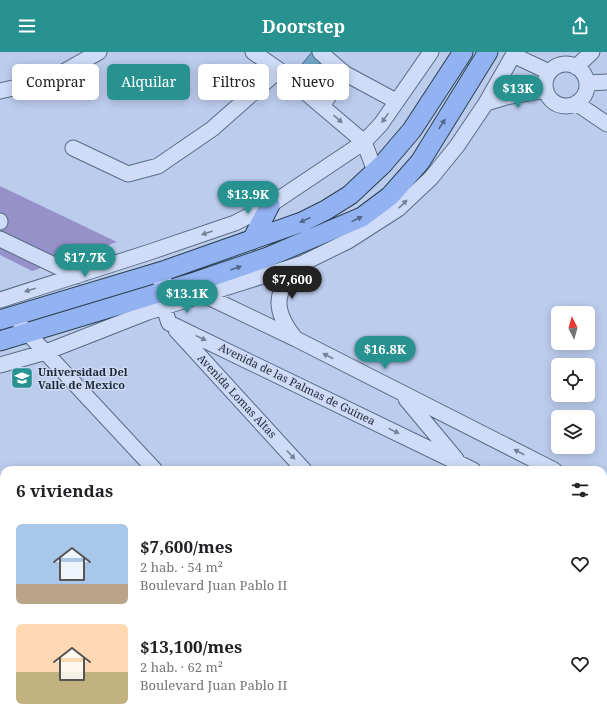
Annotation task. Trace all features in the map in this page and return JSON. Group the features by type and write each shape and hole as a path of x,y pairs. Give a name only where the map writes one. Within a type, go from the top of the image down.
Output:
{"main road":[{"path":"6,318 166,270 302,222 326,210 350,195 375,171 412,130 463,52"},
{"path":"0,341 26,332 161,300 200,289 268,257 362,217 390,196 420,162 488,52"},
{"path":"252,240 270,205"}],"street":[{"path":"0,91 49,80 99,52"},
{"path":"253,52 277,69"},
{"path":"320,52 334,64"},
{"path":"0,300 235,223 270,205 364,142 381,124 431,52"},
{"path":"576,67 592,52"},
{"path":"200,289 301,264 348,241 398,209 431,178 457,146 486,103 514,53 549,72"},
{"path":"562,64 576,67 584,74 587,84 584,95 576,103 567,106 558,104 550,99 546,90 545,81 549,72 562,64"},
{"path":"73,148 128,174 158,166 212,129 277,72"},
{"path":"349,76 396,101"},
{"path":"587,84 607,82"},
{"path":"486,103 506,97 546,90"},
{"path":"315,100 364,142 375,171"},
{"path":"322,106 326,100"},
{"path":"576,103 607,124"},
{"path":"0,239 77,276"},
{"path":"296,339 281,316 278,302 284,283 301,264"},
{"path":"166,270 161,300 170,323"},
{"path":"200,289 402,394 546,466"},
{"path":"0,365 46,352 161,300"},
{"path":"6,318 26,332 46,352 146,466"},
{"name":"Avenida de las Palmas de Guinea","path":"170,323 462,466"},
{"name":"Avenida Lomas Altas","path":"170,323 300,466"},
{"path":"402,394 462,466"}],"shaded area":[{"path":"0,186 117,242 32,271 0,255"}],"building":[{"path":"312,52 329,52 320,64 302,64"}],"place":[{"name":"Universidad Del Valle de Mexico","path":"22,378"}]}
